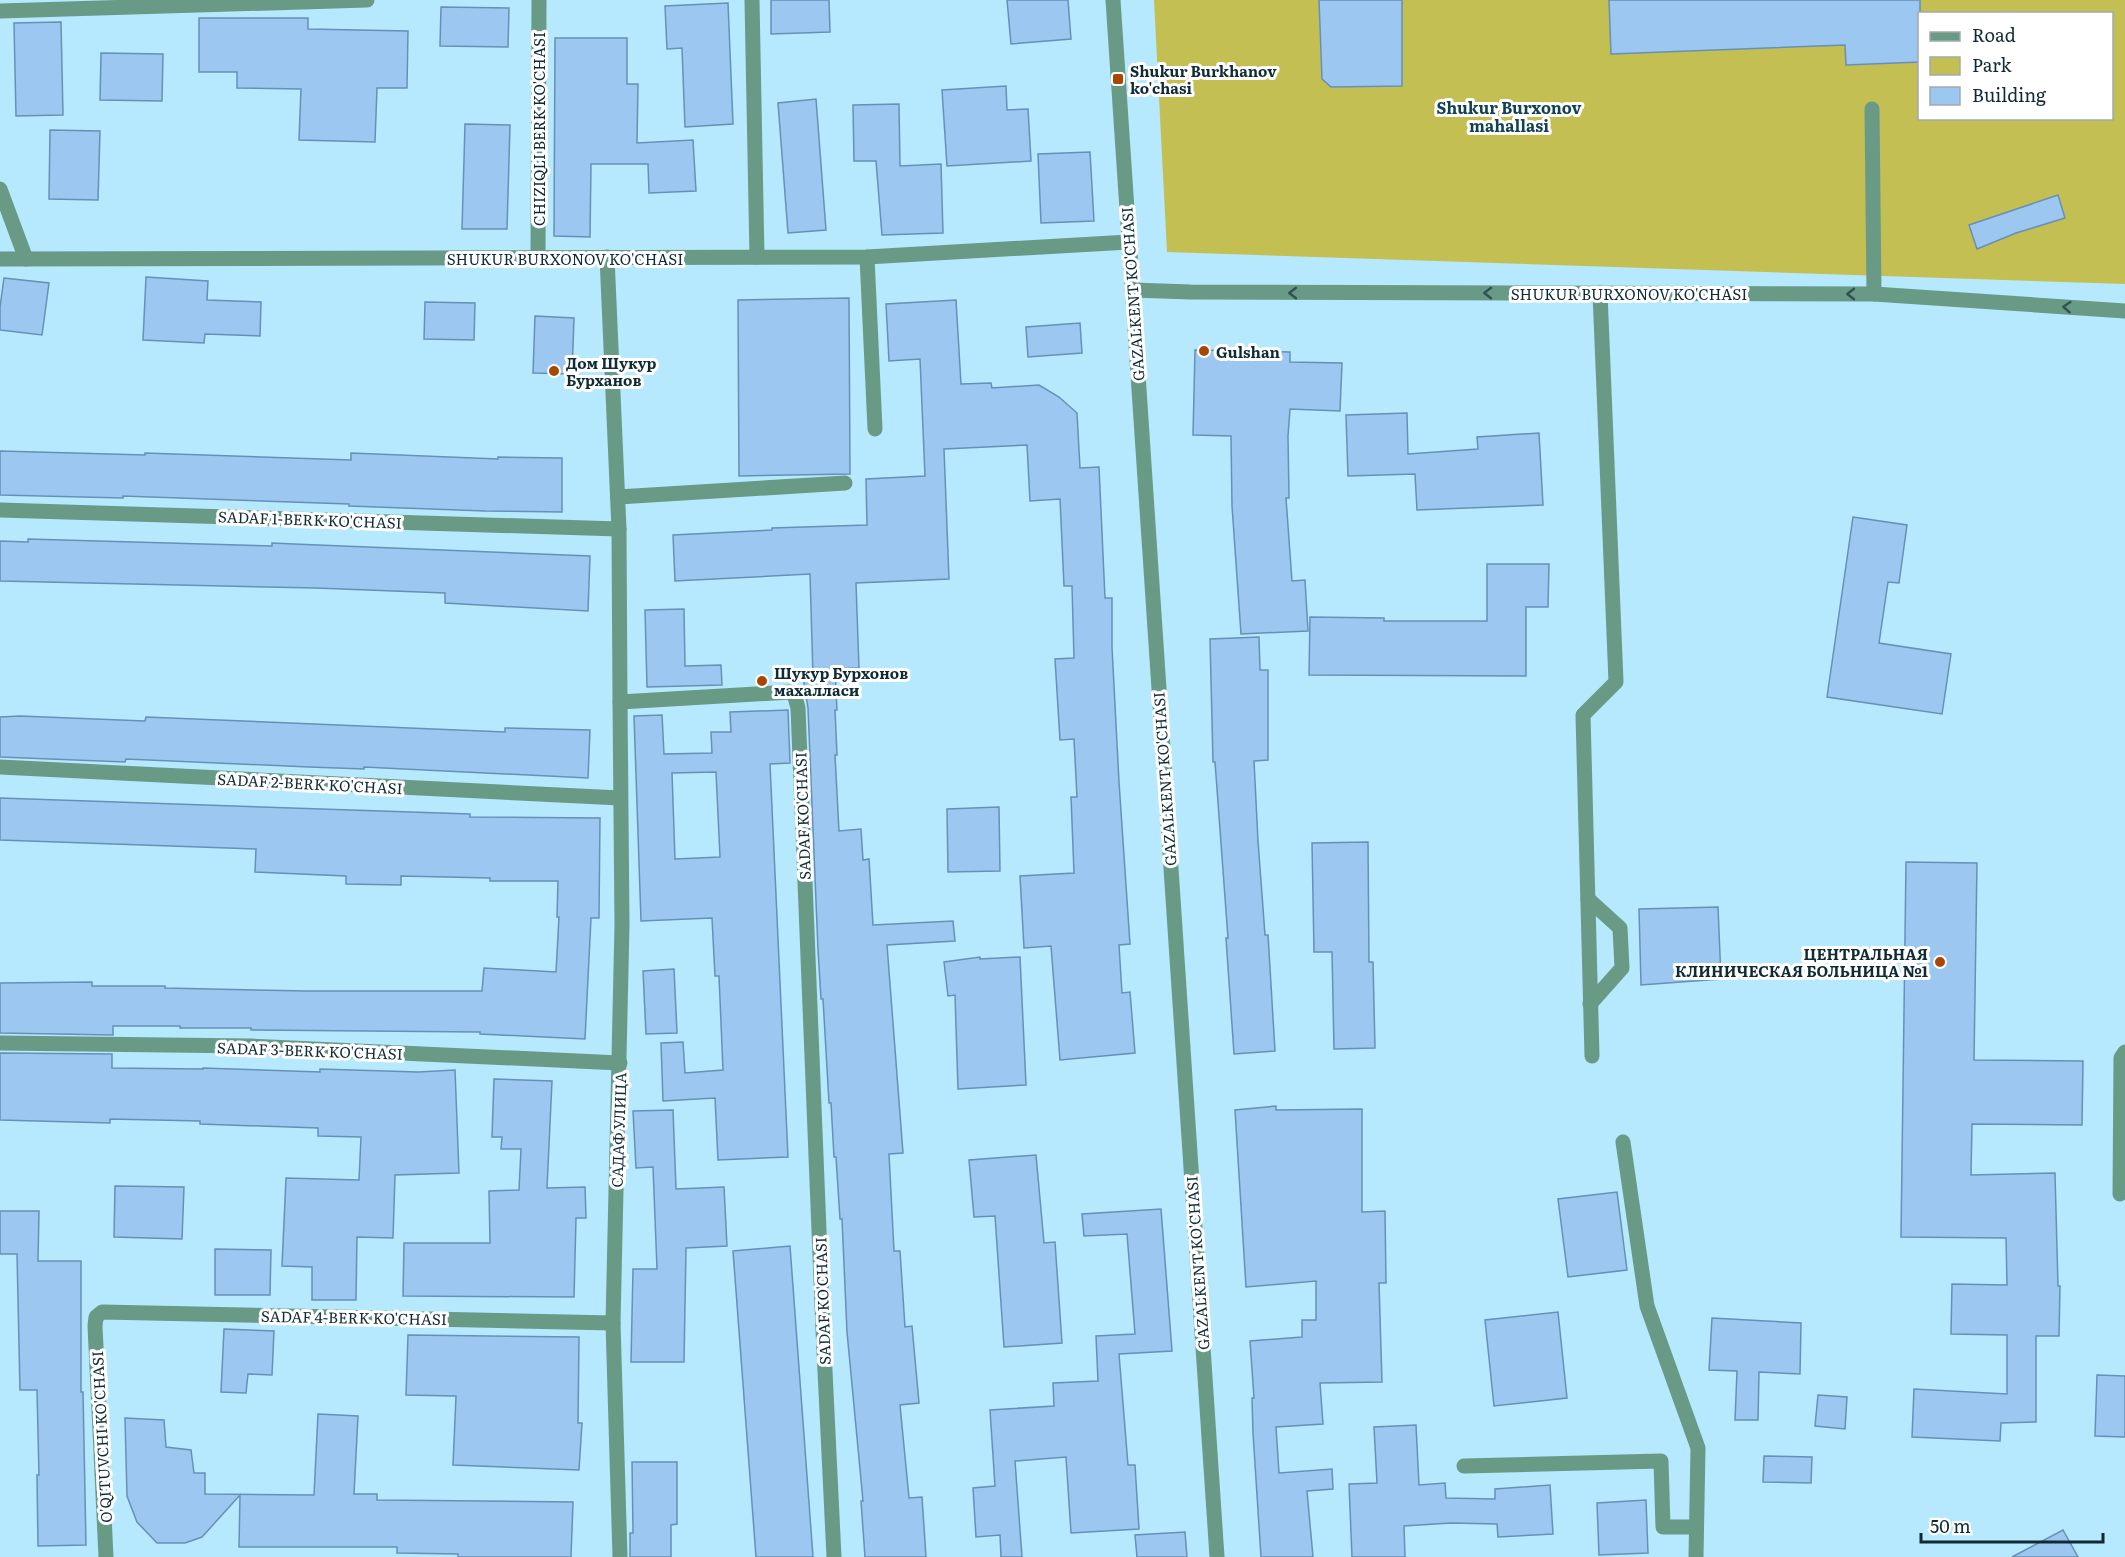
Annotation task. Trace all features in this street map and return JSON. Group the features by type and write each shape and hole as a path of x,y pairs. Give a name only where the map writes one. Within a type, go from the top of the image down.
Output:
{"street":[{"path":"0,11 367,0"},
{"name":"CHIZIQLI BERK KO'CHASI","path":"538,258 539,0"},
{"path":"752,0 758,257"},
{"name":"GAZALKENT KO'CHASI","path":"1113,0 1217,1557"},
{"path":"1872,110 1874,294"},
{"path":"0,189 26,259"},
{"name":"SHUKUR BURXONOV KO'CHASI","path":"0,259 867,257 1129,242"},
{"path":"607,257 619,529 620,702"},
{"path":"867,257 875,429"},
{"name":"SHUKUR BURXONOV KO'CHASI","path":"1132,290 1874,294 2125,311"},
{"path":"1592,1056 1583,715 1616,682 1599,293"},
{"path":"618,496 845,483"},
{"name":"SADAF 1-BERK KO'CHASI","path":"0,510 619,529"},
{"name":"SADAF KO'CHASI","path":"620,702 790,692 795,697 798,708 834,1557"},
{"name":"САДАФ УЛИЦА","path":"620,702 622,925 613,1323 620,1557"},
{"name":"SADAF 2-BERK KO'CHASI","path":"0,767 620,798"},
{"path":"1588,899 1620,928 1622,968 1590,1004"},
{"name":"SADAF 3-BERK KO'CHASI","path":"0,1043 250,1046 620,1063"},
{"path":"2120,1194 2121,1059 2125,1052"},
{"path":"1623,1143 1647,1306 1698,1448 1696,1557"},
{"name":"SADAF 4-BERK KO'CHASI","path":"96,1317 102,1312 613,1323"},
{"name":"O'QITUVCHI KO'CHASI","path":"96,1317 106,1557"},
{"path":"1464,1466 1661,1461 1663,1527 1696,1527"}],"green space":[{"path":"1154,0 2125,0 2125,284 1167,252"}],"building":[{"path":"771,0 829,0 830,32 771,34"},
{"path":"1007,0 1068,0 1071,39 1011,44"},
{"path":"1319,0 1402,0 1402,86 1331,87 1322,79"},
{"path":"1609,0 1920,0 1918,62 1846,65 1845,45 1611,54"},
{"path":"728,3 733,124 685,127 682,48 667,49 665,6"},
{"path":"441,7 509,8 508,47 440,46"},
{"path":"199,18 308,18 308,29 408,31 407,88 377,88 375,142 299,140 301,89 237,88 237,72 199,72"},
{"path":"61,22 63,115 16,116 14,23"},
{"path":"555,38 627,38 627,84 638,84 637,143 693,140 696,191 649,193 648,164 591,164 590,237 554,236"},
{"path":"101,53 163,54 162,101 100,100"},
{"path":"1006,86 1007,110 1028,109 1031,161 947,166 942,90"},
{"path":"816,99 826,230 788,233 778,103"},
{"path":"899,104 900,166 941,164 943,233 882,235 876,161 854,161 853,105"},
{"path":"465,124 510,125 507,229 462,229"},
{"path":"50,130 100,131 98,200 49,199"},
{"path":"1090,152 1094,221 1041,223 1038,154"},
{"path":"2058,195 2065,218 2016,233 1977,249 1969,225"},
{"path":"146,277 208,281 207,300 261,302 260,336 205,334 204,343 143,340"},
{"path":"4,278 49,283 42,335 0,330"},
{"path":"849,298 850,474 739,476 738,300"},
{"path":"956,300 961,384 991,383 992,388 1039,385 1059,397 1077,413 1080,468 1099,467 1105,598 1112,598 1112,647 1119,782 1130,944 1119,945 1122,993 1130,992 1135,1053 1060,1060 1051,946 1024,948 1020,876 1074,873 1071,797 1077,797 1074,739 1060,740 1055,659 1074,658 1072,586 1064,586 1060,499 1030,501 1027,445 944,449 949,579 856,583 859,668 835,669 837,755 835,755 839,831 861,829 863,860 869,859 873,925 953,921 955,941 887,945 903,1153 889,1154 894,1251 900,1251 905,1327 912,1326 919,1403 900,1405 909,1498 922,1497 926,1557 865,1557 861,1501 863,1501 847,1332 842,1219 840,1219 836,1157 834,1157 831,1103 829,1103 818,949 808,708 803,677 813,676 810,574 675,581 673,535 772,530 772,528 867,525 866,479 925,476 920,359 889,361 886,304"},
{"path":"425,302 475,303 474,340 424,339"},
{"path":"535,316 574,318 572,374 533,373"},
{"path":"1080,323 1082,353 1028,357 1026,327"},
{"path":"1195,350 1290,352 1290,362 1342,363 1340,411 1290,409 1289,498 1286,498 1292,581 1305,580 1308,631 1241,634 1232,506 1231,436 1193,435"},
{"path":"1407,413 1408,454 1478,449 1477,437 1539,433 1543,505 1417,510 1415,474 1348,476 1346,415"},
{"path":"0,451 351,460 351,453 498,459 498,457 562,458 562,512 485,511 123,496 123,498 0,495"},
{"path":"1853,517 1907,525 1899,583 1888,582 1879,643 1951,654 1942,714 1827,697"},
{"path":"28,539 272,546 272,543 590,556 588,611 445,603 445,593 0,581 0,541 28,542"},
{"path":"1487,564 1549,564 1548,607 1526,607 1526,676 1309,675 1310,617 1384,618 1384,621 1487,621"},
{"path":"684,609 685,666 721,665 722,685 647,687 645,610"},
{"path":"1259,637 1260,670 1268,670 1268,760 1254,761 1275,1051 1234,1054 1226,938 1228,938 1215,762 1213,762 1210,639"},
{"path":"788,710 790,763 770,764 788,1157 718,1160 715,1098 663,1101 661,1043 683,1042 685,1073 723,1070 719,976 715,976 712,918 641,921 634,716 662,715 664,754 712,753 711,732 731,732 730,712","holes":["716,772 720,857 675,859 672,773"]},
{"path":"0,717 145,721 146,717 505,732 505,728 590,730 588,778 364,767 364,769 126,759 125,762 0,757"},
{"path":"0,798 470,814 470,817 600,818 599,918 591,918 585,1039 480,1034 480,1032 251,1030 251,1028 180,1028 180,1026 113,1026 113,1035 0,1033 0,983 92,982 92,986 307,991 482,991 484,968 556,972 559,917 557,917 558,881 490,881 490,878 401,876 401,885 346,884 346,876 255,872 256,849 0,840"},
{"path":"999,807 1000,871 948,872 947,809"},
{"path":"1368,842 1369,962 1373,962 1375,1048 1334,1049 1332,952 1314,952 1312,843"},
{"name":"ЦЕНТРАЛЬНАЯ КЛИНИЧЕСКАЯ БОЛЬНИЦА №1","path":"1906,862 1977,863 1974,1060 2083,1061 2082,1125 1972,1124 1971,1175 2055,1173 2058,1286 2060,1286 2059,1336 2036,1336 2036,1422 2001,1423 2000,1441 1912,1437 1914,1389 2007,1394 2007,1335 1951,1334 1952,1284 2007,1285 2006,1238 1901,1237"},
{"name":"ЦЕНТРАЛЬНАЯ КЛИНИЧЕСКАЯ БОЛЬНИЦА №1","path":"1718,907 1721,979 1641,985 1639,909"},
{"path":"980,957 980,959 1020,957 1026,1085 958,1089 955,995 948,996 944,962"},
{"path":"674,969 677,1033 646,1034 643,971"},
{"path":"0,1053 112,1054 112,1068 320,1072 320,1069 418,1072 455,1070 459,1173 395,1175 393,1238 357,1237 356,1300 312,1300 312,1267 282,1266 286,1178 359,1180 361,1137 318,1136 318,1128 200,1124 200,1121 110,1119 110,1123 0,1120"},
{"path":"494,1079 552,1081 547,1188 585,1187 586,1218 576,1218 574,1297 403,1296 404,1243 490,1243 489,1191 519,1190 521,1149 501,1149 502,1137 492,1137"},
{"path":"1276,1106 1276,1110 1362,1109 1362,1212 1385,1211 1386,1283 1379,1283 1382,1382 1320,1383 1323,1424 1276,1427 1279,1473 1332,1469 1333,1489 1307,1491 1313,1557 1261,1557 1250,1341 1302,1337 1302,1320 1316,1320 1316,1281 1246,1287 1235,1110"},
{"path":"673,1110 676,1189 724,1187 727,1246 686,1248 684,1362 631,1362 633,1269 657,1269 653,1167 636,1168 633,1111"},
{"path":"1036,1155 1044,1243 1055,1242 1062,1343 1004,1347 995,1216 974,1217 969,1160"},
{"path":"115,1186 184,1187 182,1239 114,1237"},
{"path":"1617,1192 1627,1270 1568,1277 1558,1199"},
{"path":"1161,1209 1172,1351 1119,1354 1128,1465 1135,1465 1139,1529 1071,1533 1066,1457 1015,1461 1022,1557 1001,1557 1000,1535 976,1537 973,1488 995,1486 990,1410 1054,1406 1053,1383 1098,1381 1096,1336 1135,1334 1127,1234 1084,1236 1082,1214"},
{"path":"0,1211 39,1211 38,1261 81,1261 81,1392 83,1392 86,1545 38,1546 37,1390 20,1390 17,1254 0,1254"},
{"path":"790,1246 813,1557 756,1557 733,1251"},
{"path":"215,1249 271,1250 270,1295 215,1295"},
{"path":"1558,1312 1567,1398 1494,1406 1485,1320"},
{"path":"1712,1318 1801,1323 1800,1374 1759,1372 1758,1420 1735,1420 1737,1371 1709,1370"},
{"path":"224,1329 274,1331 272,1375 248,1374 246,1393 221,1392"},
{"path":"408,1335 579,1337 578,1423 582,1423 579,1470 453,1465 456,1396 406,1395"},
{"path":"2097,1375 2125,1376 2125,1437 2095,1436"},
{"path":"1818,1395 1847,1397 1845,1429 1815,1426"},
{"path":"318,1414 358,1416 354,1494 377,1494 377,1500 573,1502 571,1557 458,1557 458,1554 397,1553 397,1547 239,1547 240,1495 202,1537 185,1543 157,1543 137,1522 127,1496 125,1418 164,1420 166,1447 191,1450 194,1473 205,1473 205,1494 314,1495"},
{"path":"1416,1425 1419,1485 1445,1483 1446,1498 1495,1499 1495,1489 1550,1485 1553,1534 1498,1537 1497,1524 1451,1523 1404,1526 1405,1557 1352,1557 1349,1484 1377,1483 1374,1427"},
{"path":"1764,1456 1812,1457 1811,1483 1763,1482"},
{"path":"632,1462 677,1462 677,1524 671,1525 671,1557 630,1557 630,1533 633,1533"},
{"path":"1646,1500 1648,1553 1599,1555 1597,1503"},
{"path":"2063,1530 2078,1557 2012,1557"},
{"path":"1185,1532 1187,1557 1137,1557 1135,1535"}],"place":[{"name":"Shukur Burkhanov ko'chasi","path":"1118,79"},
{"name":"Gulshan","path":"1204,351"},
{"name":"Дом Шукур Бурханов","path":"554,371"},
{"name":"Шукур Бурхонов махалласи","path":"762,681"},
{"name":"ЦЕНТРАЛЬНАЯ КЛИНИЧЕСКАЯ БОЛЬНИЦА №1","path":"1940,962"}],"district":[{"name":"Shukur Burxonov mahallasi","path":"1509,116"}]}
